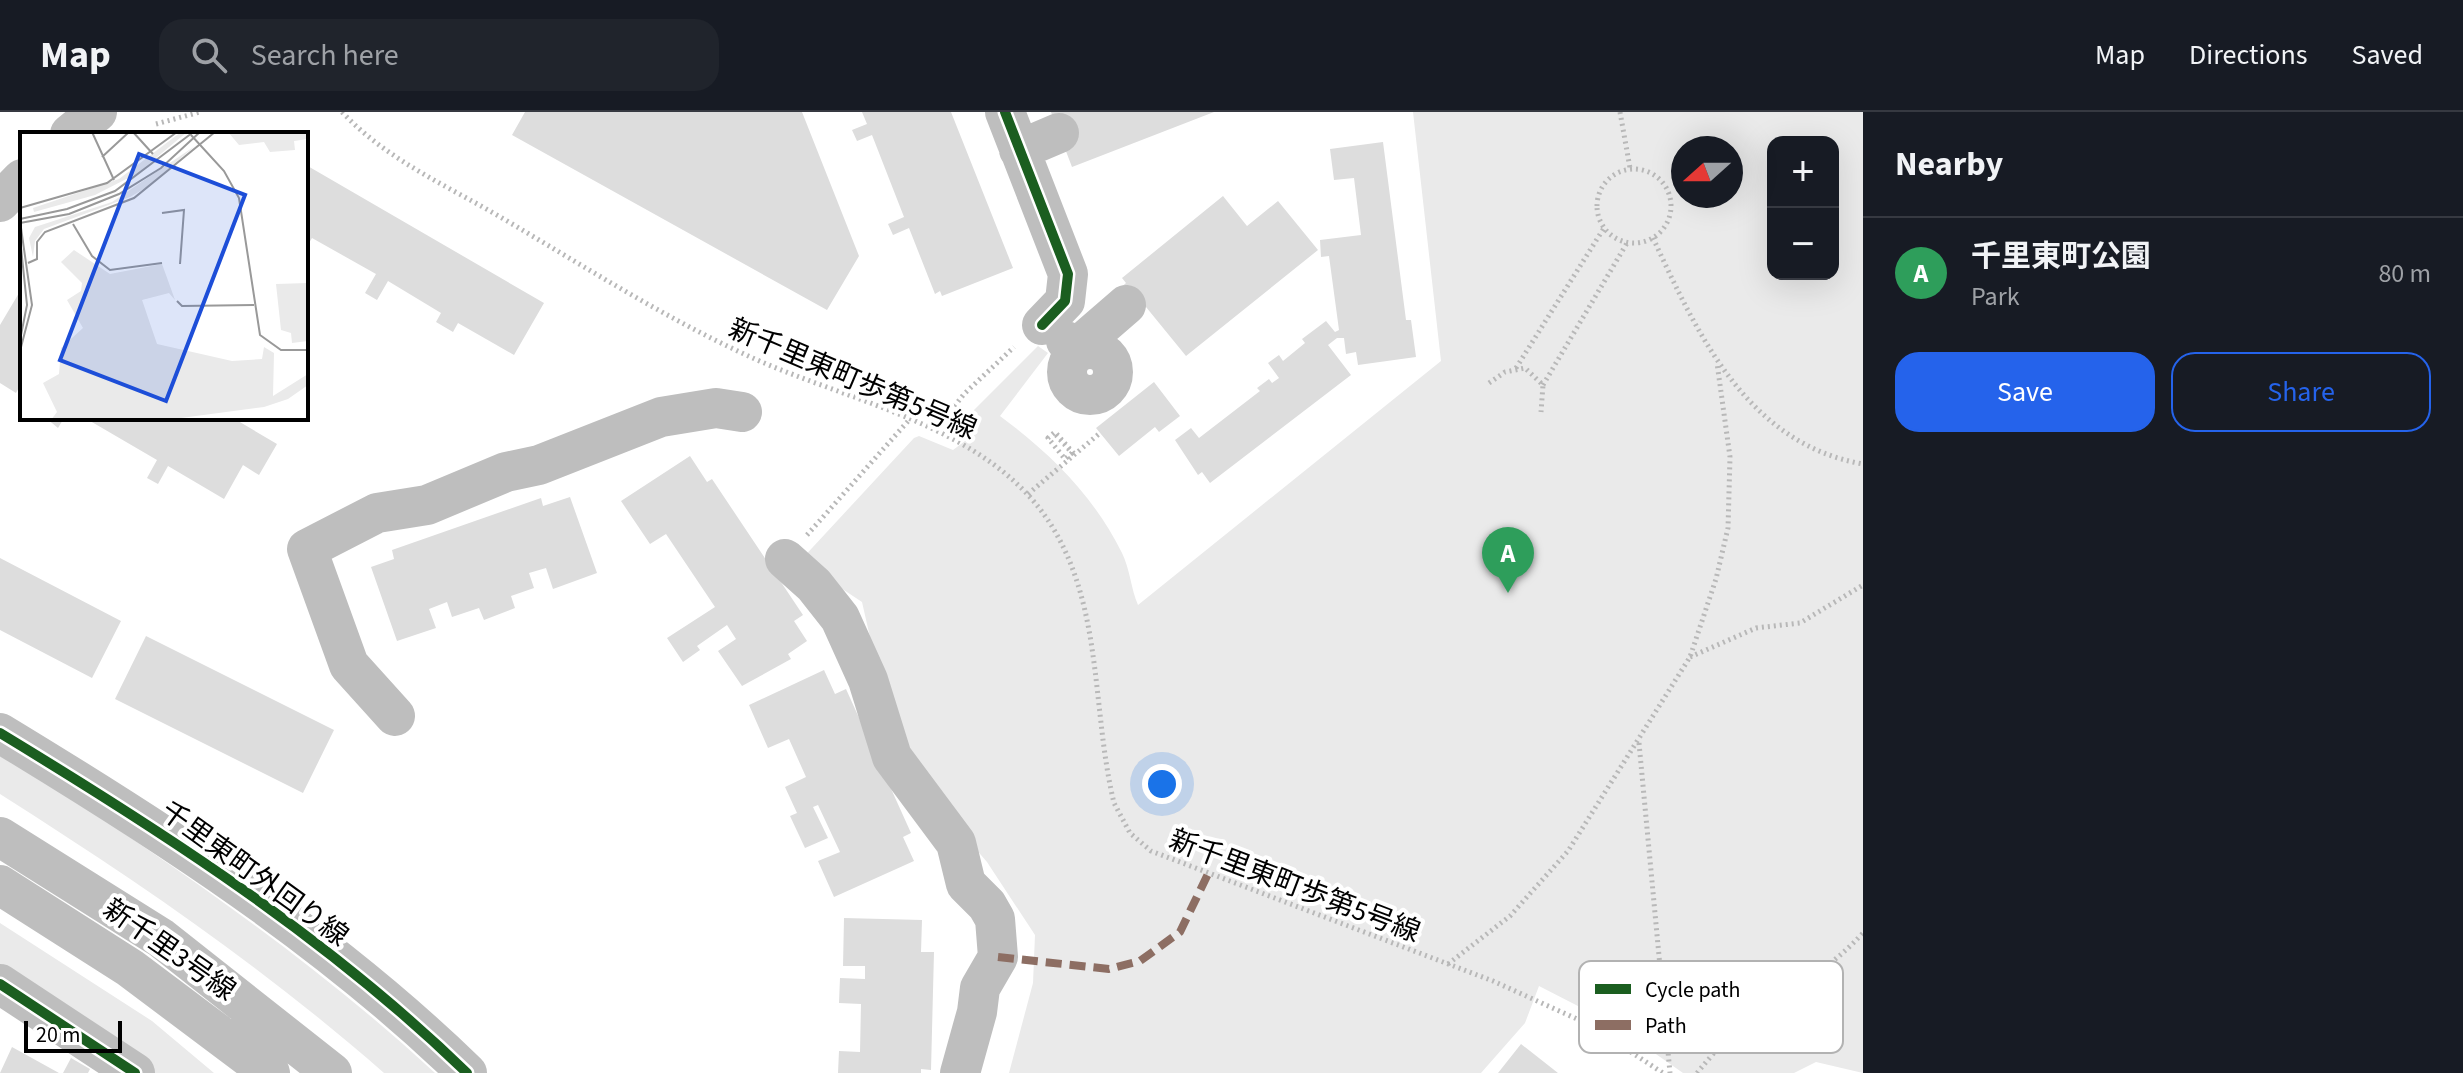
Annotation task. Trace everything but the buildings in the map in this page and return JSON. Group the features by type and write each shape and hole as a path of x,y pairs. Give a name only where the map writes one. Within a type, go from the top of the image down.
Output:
{"street":[{"path":"72,132 97,112"},
{"path":"1005,112 1068,274 1065,301 1045,322 1076,351 1126,305"},
{"path":"1019,150 1059,133"},
{"path":"0,202 20,181"},
{"path":"395,716 349,665 307,549 377,513 427,505 506,472 539,465 661,417 716,408 742,412"},
{"path":"785,559 814,585 840,618 868,680 892,757 956,843 966,884 987,905 995,919 998,957 980,988 977,1012 960,1073"},
{"name":"千里東町外回り線","path":"0,733 167,835 268,906 362,981 467,1073"},
{"name":"新千里3号線","path":"0,837 161,938 332,1073"},
{"name":"新千里3号線","path":"0,885 130,968 270,1073"},
{"path":"0,984 135,1073"}],"path":[{"path":"156,124 200,112"},
{"path":"1620,112 1630,168"},
{"path":"1630,168 1655,174 1670,194 1669,219 1653,238 1627,243 1604,228 1596,208 1602,186 1619,171 1630,168"},
{"path":"1489,383 1516,368 1604,228"},
{"path":"1653,238 1694,325 1717,363 1751,404 1790,436 1832,457 1863,464"},
{"path":"1541,412 1543,385 1627,243"},
{"path":"936,430 964,394 1045,322"},
{"path":"1448,964 1510,916 1554,868 1582,831 1690,657 1716,579 1728,528 1730,457 1717,363"},
{"path":"1516,368 1530,371 1543,385"},
{"path":"785,559 909,420"},
{"path":"1056,435 1072,453 1065,459 1048,438 1055,432 1075,455"},
{"path":"1028,494 1100,433"},
{"path":"1690,657 1756,628 1800,623 1863,585"},
{"path":"1639,741 1660,961"},
{"path":"1834,961 1863,933"},
{"path":"1668,1053 1670,1073"},
{"path":"1697,1073 1716,1053"}],"shaded area":[{"path":"1413,112 1863,112 1863,1073 1816,1062 1794,1073 1683,1073 1654,1053 1843,1053 1843,961 1579,961 1579,1007 1539,986 1525,1023 1481,1073 1009,1073 1033,983 1035,935 987,862 950,819 887,712 862,602 800,561 914,438 919,436 953,450 973,435 969,415 1038,346 1048,353 1000,416 1053,461 1098,512 1125,559 1138,605 1441,361"},
{"path":"0,756 34,773 241,915 340,991 435,1073 384,1073 292,996 198,926 0,794"},
{"path":"0,923 152,1021 214,1073 154,1073 0,965"}],"marked path":[{"path":"998,957 1109,969 1140,961 1180,932 1208,874"}],"cycle path":[{"path":"1005,112 1068,274 1065,301 1042,325"},
{"path":"0,733 184,849 302,932 359,977 467,1073"},
{"path":"0,984 135,1073"}],"place":[{"name":"千里東町公園","path":"1508,593"}]}
